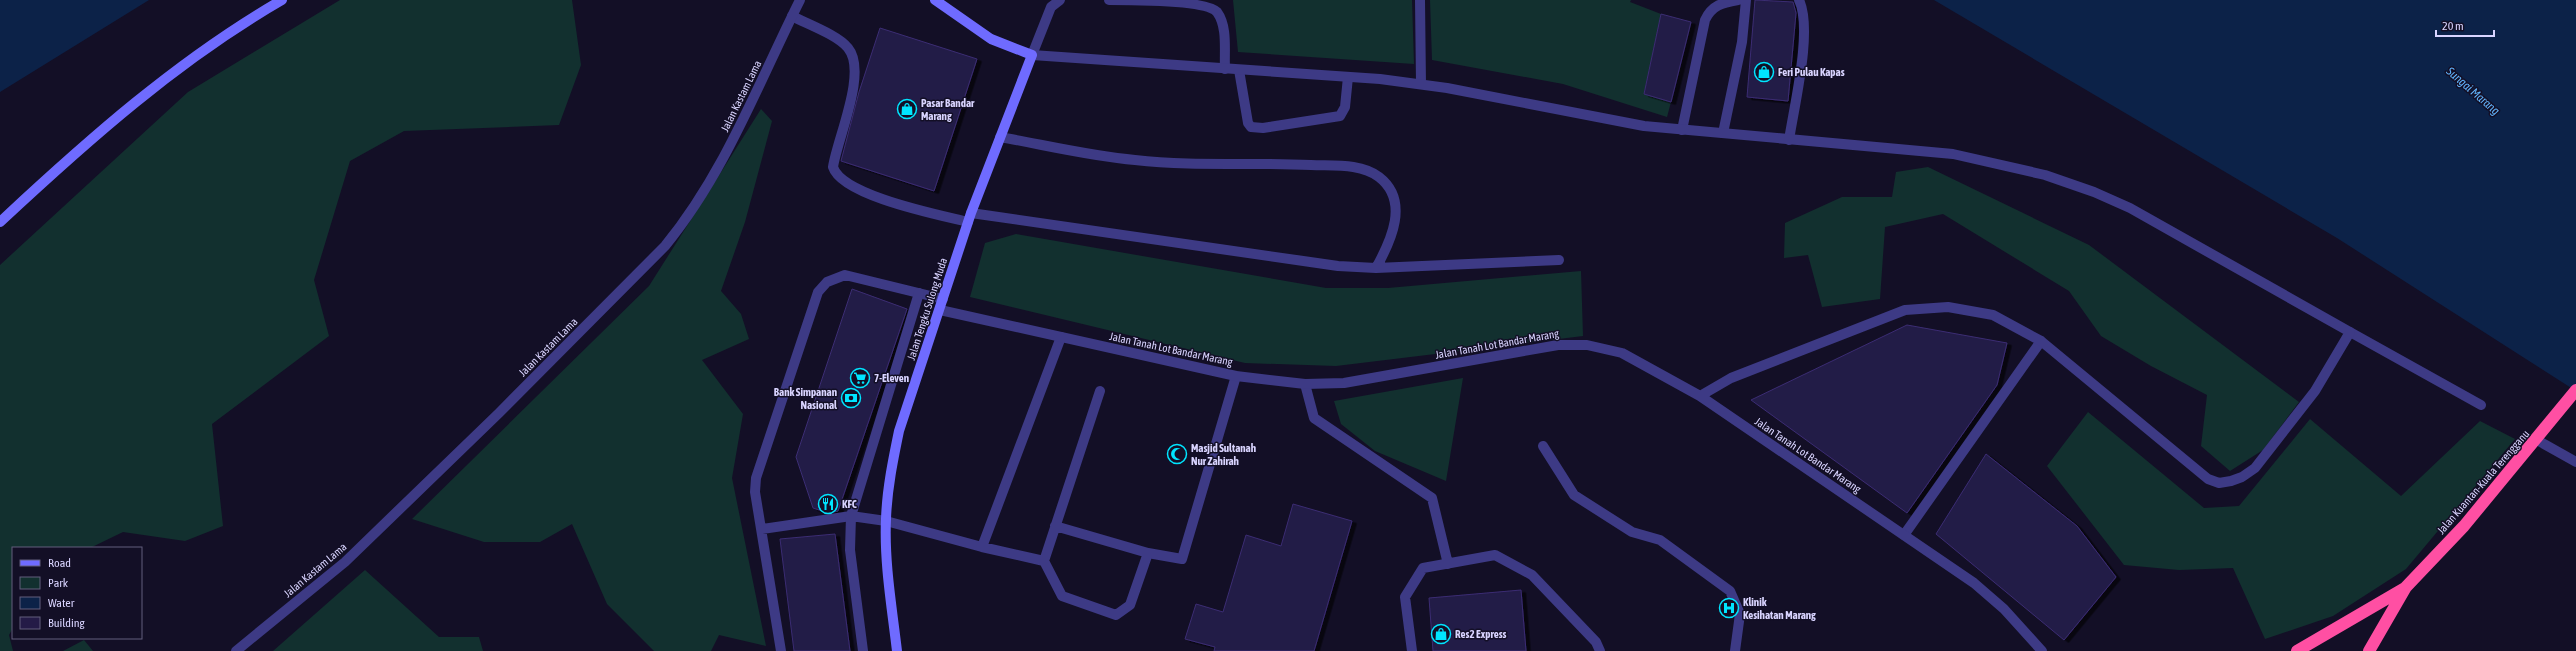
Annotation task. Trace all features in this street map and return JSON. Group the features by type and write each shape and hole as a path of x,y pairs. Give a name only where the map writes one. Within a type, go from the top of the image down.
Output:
{"highway":[{"name":"Jalan Kuantan-Kuala Terengganu","path":"2369,651 2406,587 2464,526 2576,390"},
{"name":"Jalan Kuantan-Kuala Terengganu","path":"2297,651 2406,587"}],"street":[{"path":"0,222 95,134 154,88 245,22 282,0"},
{"name":"Jalan Kastam Lama","path":"236,651 345,562 499,413 665,246 689,217 721,165 800,0"},
{"path":"935,0 991,39 1032,55 1348,77 1421,84 1644,126 1953,154 2038,173 2094,192 2130,208 2481,405"},
{"path":"1032,55 1051,7 1060,0"},
{"path":"1109,0 1177,1 1204,4 1214,8 1223,24 1225,69"},
{"path":"1420,0 1421,84"},
{"path":"1682,130 1705,20 1710,10 1716,5 1738,0"},
{"path":"1723,133 1742,42 1746,0"},
{"path":"1789,140 1803,47 1804,20 1799,0"},
{"path":"792,16 841,41 849,48 852,58 852,97 833,162 833,167 837,174 877,197 969,217 1338,266 1376,268 1559,260"},
{"name":"Jalan Tengku Sulong Muda","path":"897,651 891,602 886,521 891,467 899,431 940,310 969,217 1032,55"},
{"path":"1240,70 1246,116 1252,127 1340,116 1345,107 1348,77"},
{"path":"1000,137 1134,160 1199,165 1307,165 1369,171 1380,178 1391,192 1395,202 1395,230 1376,268"},
{"path":"781,651 755,492 756,478 818,292 827,282 845,275 943,299"},
{"path":"863,651 850,550 851,516 919,293"},
{"path":"1700,396 1731,378 1905,310 1948,307 1993,315 2040,341 2208,479 2219,483 2242,477 2255,468 2315,391 2350,332"},
{"name":"Jalan Tanah Lot Bandar Marang","path":"940,310 1236,376 1305,384 1344,383 1558,345 1587,345 1622,353 1700,396 1904,535 1990,596 2042,651"},
{"path":"982,547 1062,337"},
{"path":"1904,535 2040,341"},
{"path":"1055,526 1148,553 1182,559 1236,376"},
{"path":"1305,384 1314,418 1432,498 1448,564"},
{"path":"1100,391 1044,561 1062,596 1116,615 1130,605 1148,553"},
{"path":"2536,440 2576,462"},
{"path":"1543,446 1574,495 1632,532 1660,540 1730,591 1740,614 1735,651"},
{"path":"762,529 851,516 886,521 982,547 1044,561"},
{"path":"1412,651 1405,596 1423,568 1495,555 1532,575 1596,642 1600,651"}],"green space":[{"path":"340,0 572,0 581,65 559,125 404,131 350,161 314,280 329,336 212,424 223,526 185,541 123,532 92,547 12,547 12,630 9,635 13,651 0,651 0,265 188,92"},
{"path":"1233,0 1412,0 1414,64 1238,52"},
{"path":"1430,0 1631,0 1630,2 1661,14 1644,93 1671,102 1667,117 1563,84 1432,60"},
{"path":"761,109 772,121 745,222 721,291 741,314 749,339 702,360 743,414 732,478 766,646 719,635 711,651 654,651 607,604 572,524 540,542 484,542 412,519 649,286"},
{"path":"1928,167 2089,245 2299,402 2263,450 2230,471 2201,446 2207,395 2151,366 2101,336 2069,291 1943,214 1885,227 1880,299 1822,307 1808,255 1784,258 1785,223 1842,197 1892,197 1896,172"},
{"path":"1016,234 1326,288 1388,288 1581,271 1583,336 1336,366 1245,363 970,297 985,243"},
{"path":"1463,378 1446,481 1375,451 1341,424 1334,401"},
{"path":"2088,412 2204,508 2239,506 2310,419 2401,496 2480,421 2515,439 2406,569 2333,616 2265,639 2233,568 2179,570 2124,565 2047,466"},
{"path":"365,570 439,637 479,637 483,651 273,651"},
{"path":"84,640 93,651 63,651"}],"water":[{"path":"0,0 149,0 0,92"},
{"name":"Sungai Marang","path":"1934,0 2576,0 2576,391 2337,238"}],"building":[{"path":"1755,0 1793,2 1796,13 1788,101 1747,97"},
{"path":"1661,14 1691,22 1671,102 1644,94"},
{"name":"Pasar Bandar Marang","path":"880,28 977,59 934,191 841,161 859,92"},
{"path":"852,289 907,309 838,511 829,513 813,508 796,457"},
{"path":"1907,325 2007,343 1997,385 1907,513 1751,400"},
{"path":"1986,454 2077,526 2116,577 2064,640 1936,534"},
{"path":"1293,504 1352,521 1314,651 1214,651 1215,647 1185,639 1196,604 1223,612 1246,535 1281,546"},
{"path":"835,534 850,651 794,651 780,539"},
{"path":"1521,590 1526,651 1433,651 1429,598"}],"place":[{"name":"Feri Pulau Kapas","path":"1764,72"},
{"name":"Pasar Bandar Marang","path":"907,109"},
{"name":"7-Eleven","path":"860,378"},
{"name":"Bank Simpanan Nasional","path":"851,398"},
{"name":"Masjid Sultanah Nur Zahirah","path":"1177,454"},
{"name":"KFC","path":"828,504"},
{"name":"Klinik Kesihatan Marang","path":"1729,608"},
{"name":"Res2 Express","path":"1441,634"}]}
